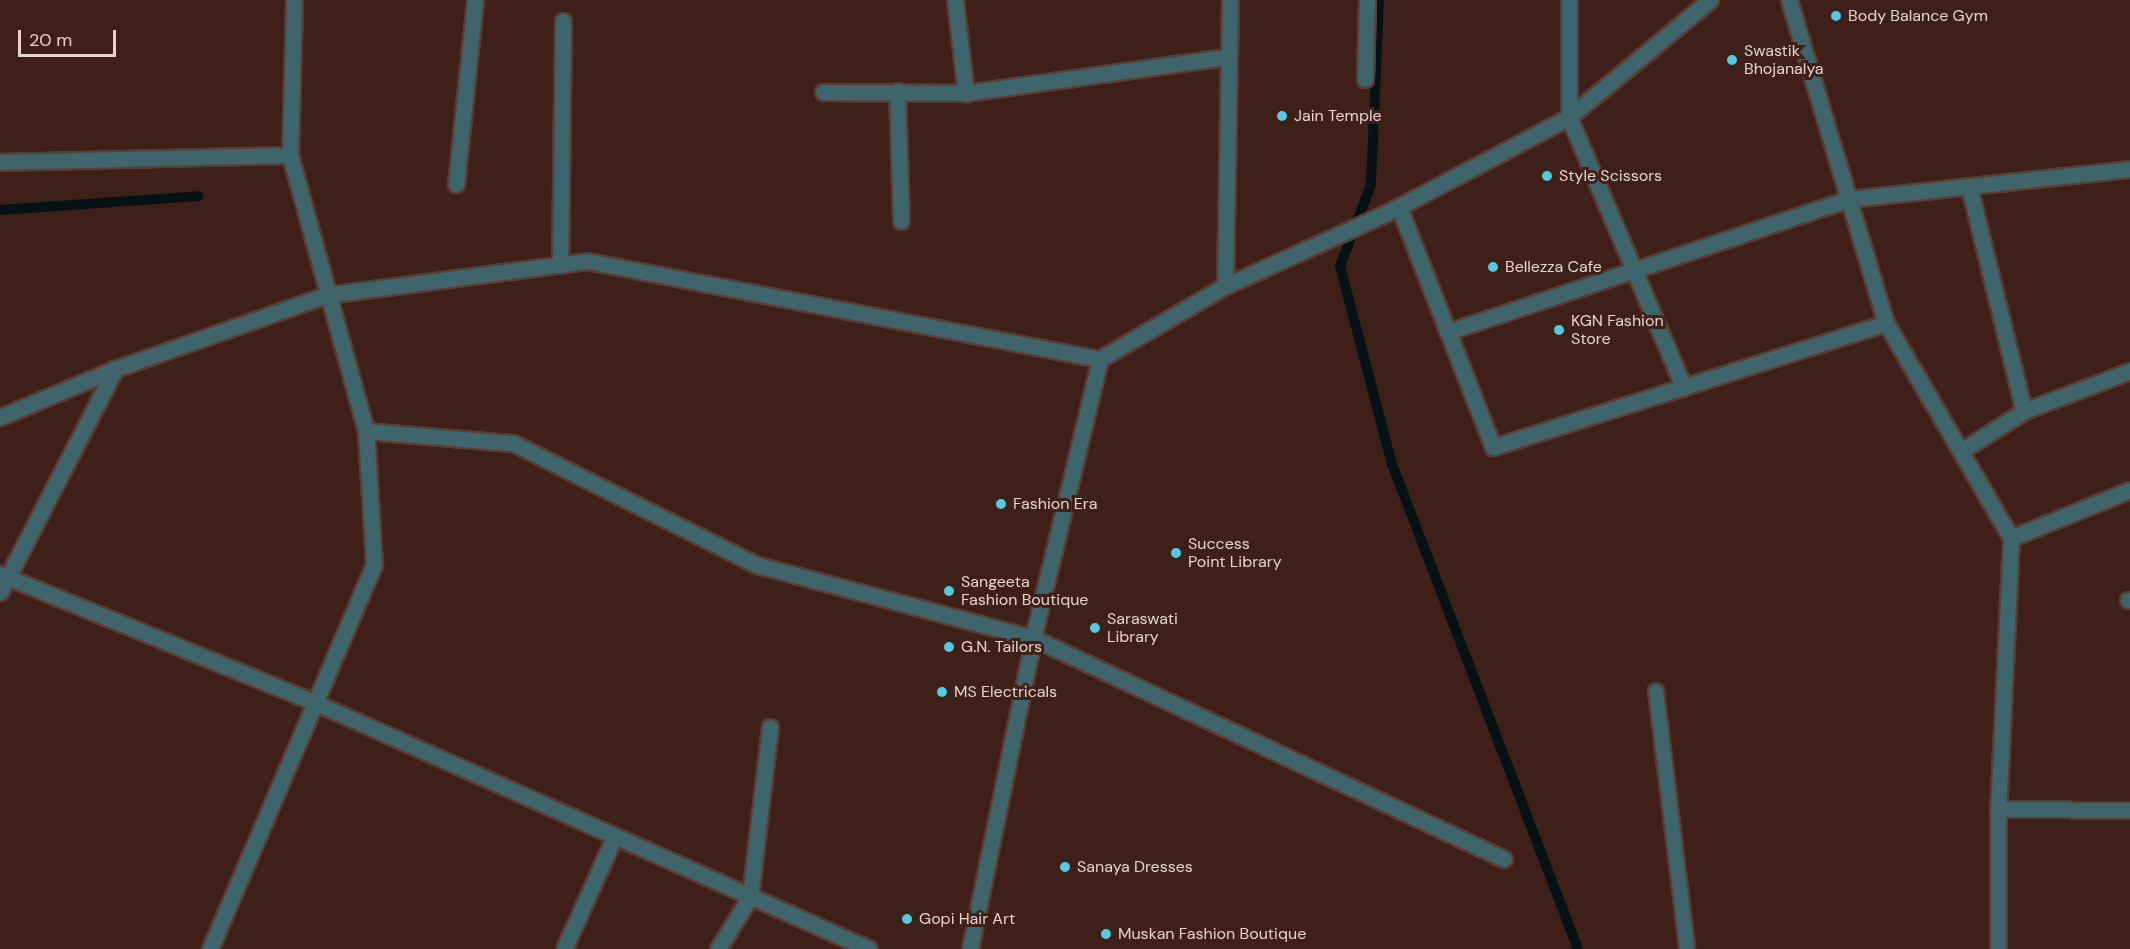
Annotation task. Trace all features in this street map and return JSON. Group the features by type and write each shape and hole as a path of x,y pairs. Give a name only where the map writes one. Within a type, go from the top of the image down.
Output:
{"street":[{"path":"210,949 318,704 374,565 366,431 326,295 290,155 294,0"},
{"path":"456,183 475,0"},
{"path":"955,0 966,93"},
{"path":"1225,286 1227,57 1230,0"},
{"path":"1365,79 1367,0"},
{"path":"1569,0 1569,117 1684,388"},
{"path":"0,417 115,369 326,295 587,261 1100,359 1225,286 1393,210 1569,117 1710,0"},
{"path":"1789,0 1886,323 2011,538 1998,809 1998,949"},
{"path":"560,265 564,21"},
{"path":"823,92 966,93 1227,57"},
{"path":"897,91 900,221"},
{"path":"0,162 290,155"},
{"path":"1447,332 1849,199 2130,169"},
{"path":"1969,186 2024,411"},
{"path":"1393,210 1447,332 1493,447 1886,323"},
{"path":"970,949 1033,638 1100,359"},
{"path":"0,592 4,575 115,369"},
{"path":"1961,451 2024,411 2130,371"},
{"path":"366,431 513,443 758,565 1033,638 1504,859"},
{"path":"2011,538 2130,490"},
{"path":"4,575 318,704 614,838 869,949"},
{"path":"718,949 750,897 770,727"},
{"path":"1998,809 2130,810"},
{"path":"564,949 614,838"}],"lane":[{"path":"1656,691 1687,949"}],"waterway":[{"path":"1379,0 1371,185 1340,266 1392,464 1578,949"},
{"path":"0,210 199,196"}],"place":[{"name":"Body Balance Gym","path":"1836,16"},
{"name":"Swastik Bhojanalya","path":"1732,60"},
{"name":"Jain Temple","path":"1282,116"},
{"name":"Style Scissors","path":"1547,176"},
{"name":"Bellezza Cafe","path":"1493,267"},
{"name":"KGN Fashion Store","path":"1559,330"},
{"name":"Fashion Era","path":"1001,504"},
{"name":"Success Point Library","path":"1176,553"},
{"name":"Sangeeta Fashion Boutique","path":"949,591"},
{"name":"Saraswati Library","path":"1095,628"},
{"name":"G.N. Tailors","path":"949,647"},
{"name":"MS Electricals","path":"942,692"},
{"name":"Sanaya Dresses","path":"1065,867"},
{"name":"Gopi Hair Art","path":"907,919"},
{"name":"Muskan Fashion Boutique","path":"1106,934"}]}
